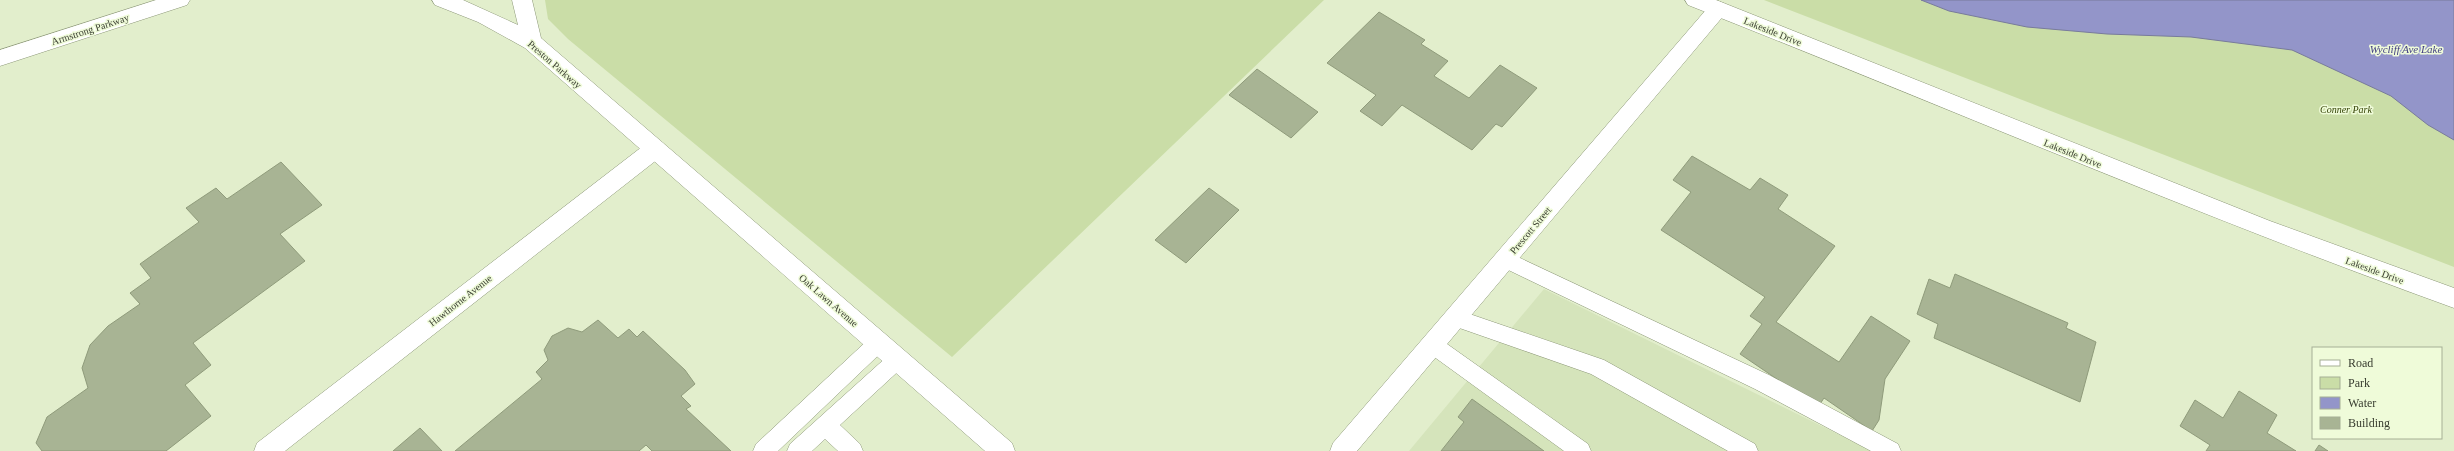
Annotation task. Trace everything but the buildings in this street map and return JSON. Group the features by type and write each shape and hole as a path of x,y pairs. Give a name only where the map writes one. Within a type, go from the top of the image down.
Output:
{"main road":[{"name":"Armstrong Parkway","path":"0,58 180,0"},
{"name":"Preston Parkway","path":"442,0 484,17 532,42 655,149"},
{"path":"522,0 532,42"},
{"name":"Lakeside Drive","path":"1695,0 2210,208 2357,265 2454,298"},
{"name":"Prescott Street","path":"1342,451 1718,9"},
{"name":"Oak Lawn Avenue","path":"655,149 1003,451"},
{"name":"Hawthorne Avenue","path":"266,451 655,149"}],"lane":[{"path":"1505,259 1762,382 1891,451"},
{"path":"1455,318 1598,367 1748,451"},
{"path":"763,451 878,343"},
{"path":"1433,345 1581,451"},
{"path":"797,451 897,360"},
{"path":"825,425 853,451"}],"shaded area":[{"path":"1544,289 1860,445 1872,451 1409,451"}],"green space":[{"path":"545,0 1324,0 952,357 568,39 548,19"},
{"name":"Conner Park","path":"1764,0 2454,0 2454,267"}],"water":[{"name":"Wycliff Ave Lake","path":"1921,0 2454,0 2454,140 2428,125 2391,96 2292,50 2191,37 2107,34 2027,27 1949,11"}]}
